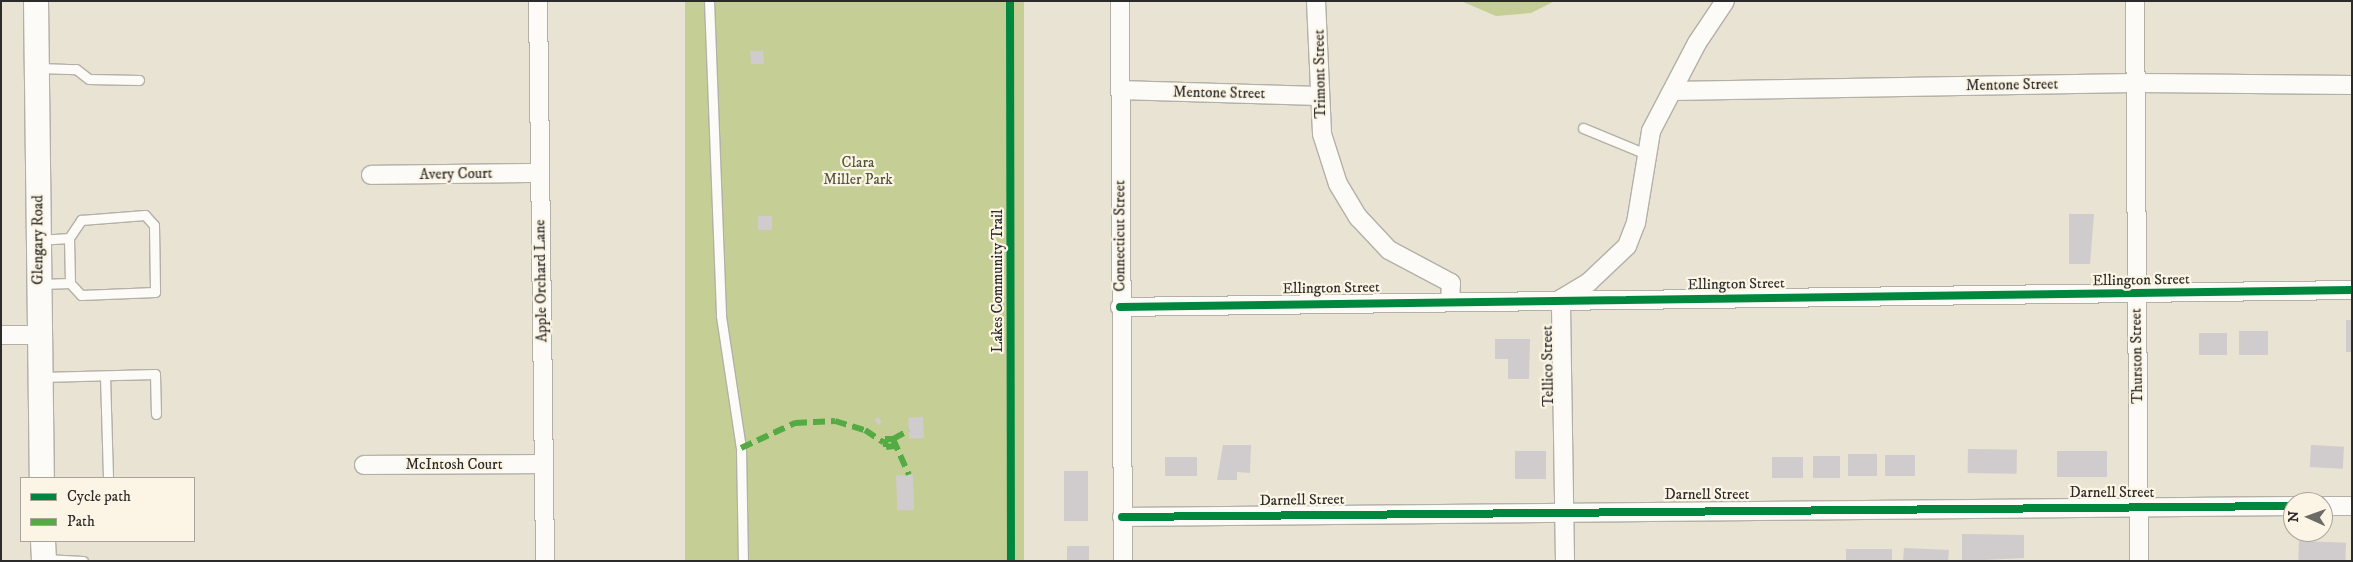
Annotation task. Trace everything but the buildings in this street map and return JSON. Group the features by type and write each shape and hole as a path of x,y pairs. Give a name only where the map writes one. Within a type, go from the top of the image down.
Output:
{"street":[{"name":"Glengary Road","path":"36,1 42,477"},
{"name":"Apple Orchard Lane","path":"538,1 545,561"},
{"name":"Connecticut Street","path":"1120,1 1120,307 1123,561"},
{"name":"Trimont Street","path":"1316,1 1318,96 1329,159 1358,217 1389,250 1451,283 1450,300"},
{"path":"1560,299 1589,282 1627,246 1638,214 1651,131 1726,1"},
{"name":"Thurston Street","path":"2135,1 2132,83 2139,561"},
{"name":"Mentone Street","path":"1673,91 2132,83 2352,85"},
{"name":"Mentone Street","path":"1120,90 1318,96"},
{"name":"Avery Court","path":"371,175 540,174"},
{"name":"Ellington Street","path":"1120,307 1450,300 2136,294 2352,290"},
{"name":"Tellico Street","path":"1560,299 1565,561"},
{"path":"1,335 39,335"},
{"name":"McIntosh Court","path":"364,465 543,464"},
{"name":"Darnell Street","path":"1122,517 1564,510 2283,506"},
{"path":"2333,506 2352,506"}],"lane":[{"path":"709,1 721,316 741,448 743,561"},
{"path":"37,68 76,69 89,79 139,80"},
{"path":"1583,128 1646,154"},
{"path":"145,216 154,225 155,292 81,295 70,283 69,238 81,220 145,216"},
{"path":"38,240 69,238"},
{"path":"39,284 70,283"},
{"path":"40,378 155,374 156,414"},
{"path":"105,376 108,477"},
{"path":"44,554 82,561"}],"green space":[{"name":"Clara Miller Park","path":"685,1 1024,1 1024,561 685,561"},
{"path":"1461,1 1555,1 1531,13 1496,16"}],"marked path":[{"path":"741,448 795,423 835,421 865,430 883,442"},
{"path":"893,439 909,430"},
{"path":"894,446 886,447 885,439 893,439 909,475"}],"cycle path":[{"name":"Lakes Community Trail","path":"1010,1 1011,561"},
{"path":"1120,307 2352,290"},
{"path":"1122,517 2283,506"}]}
